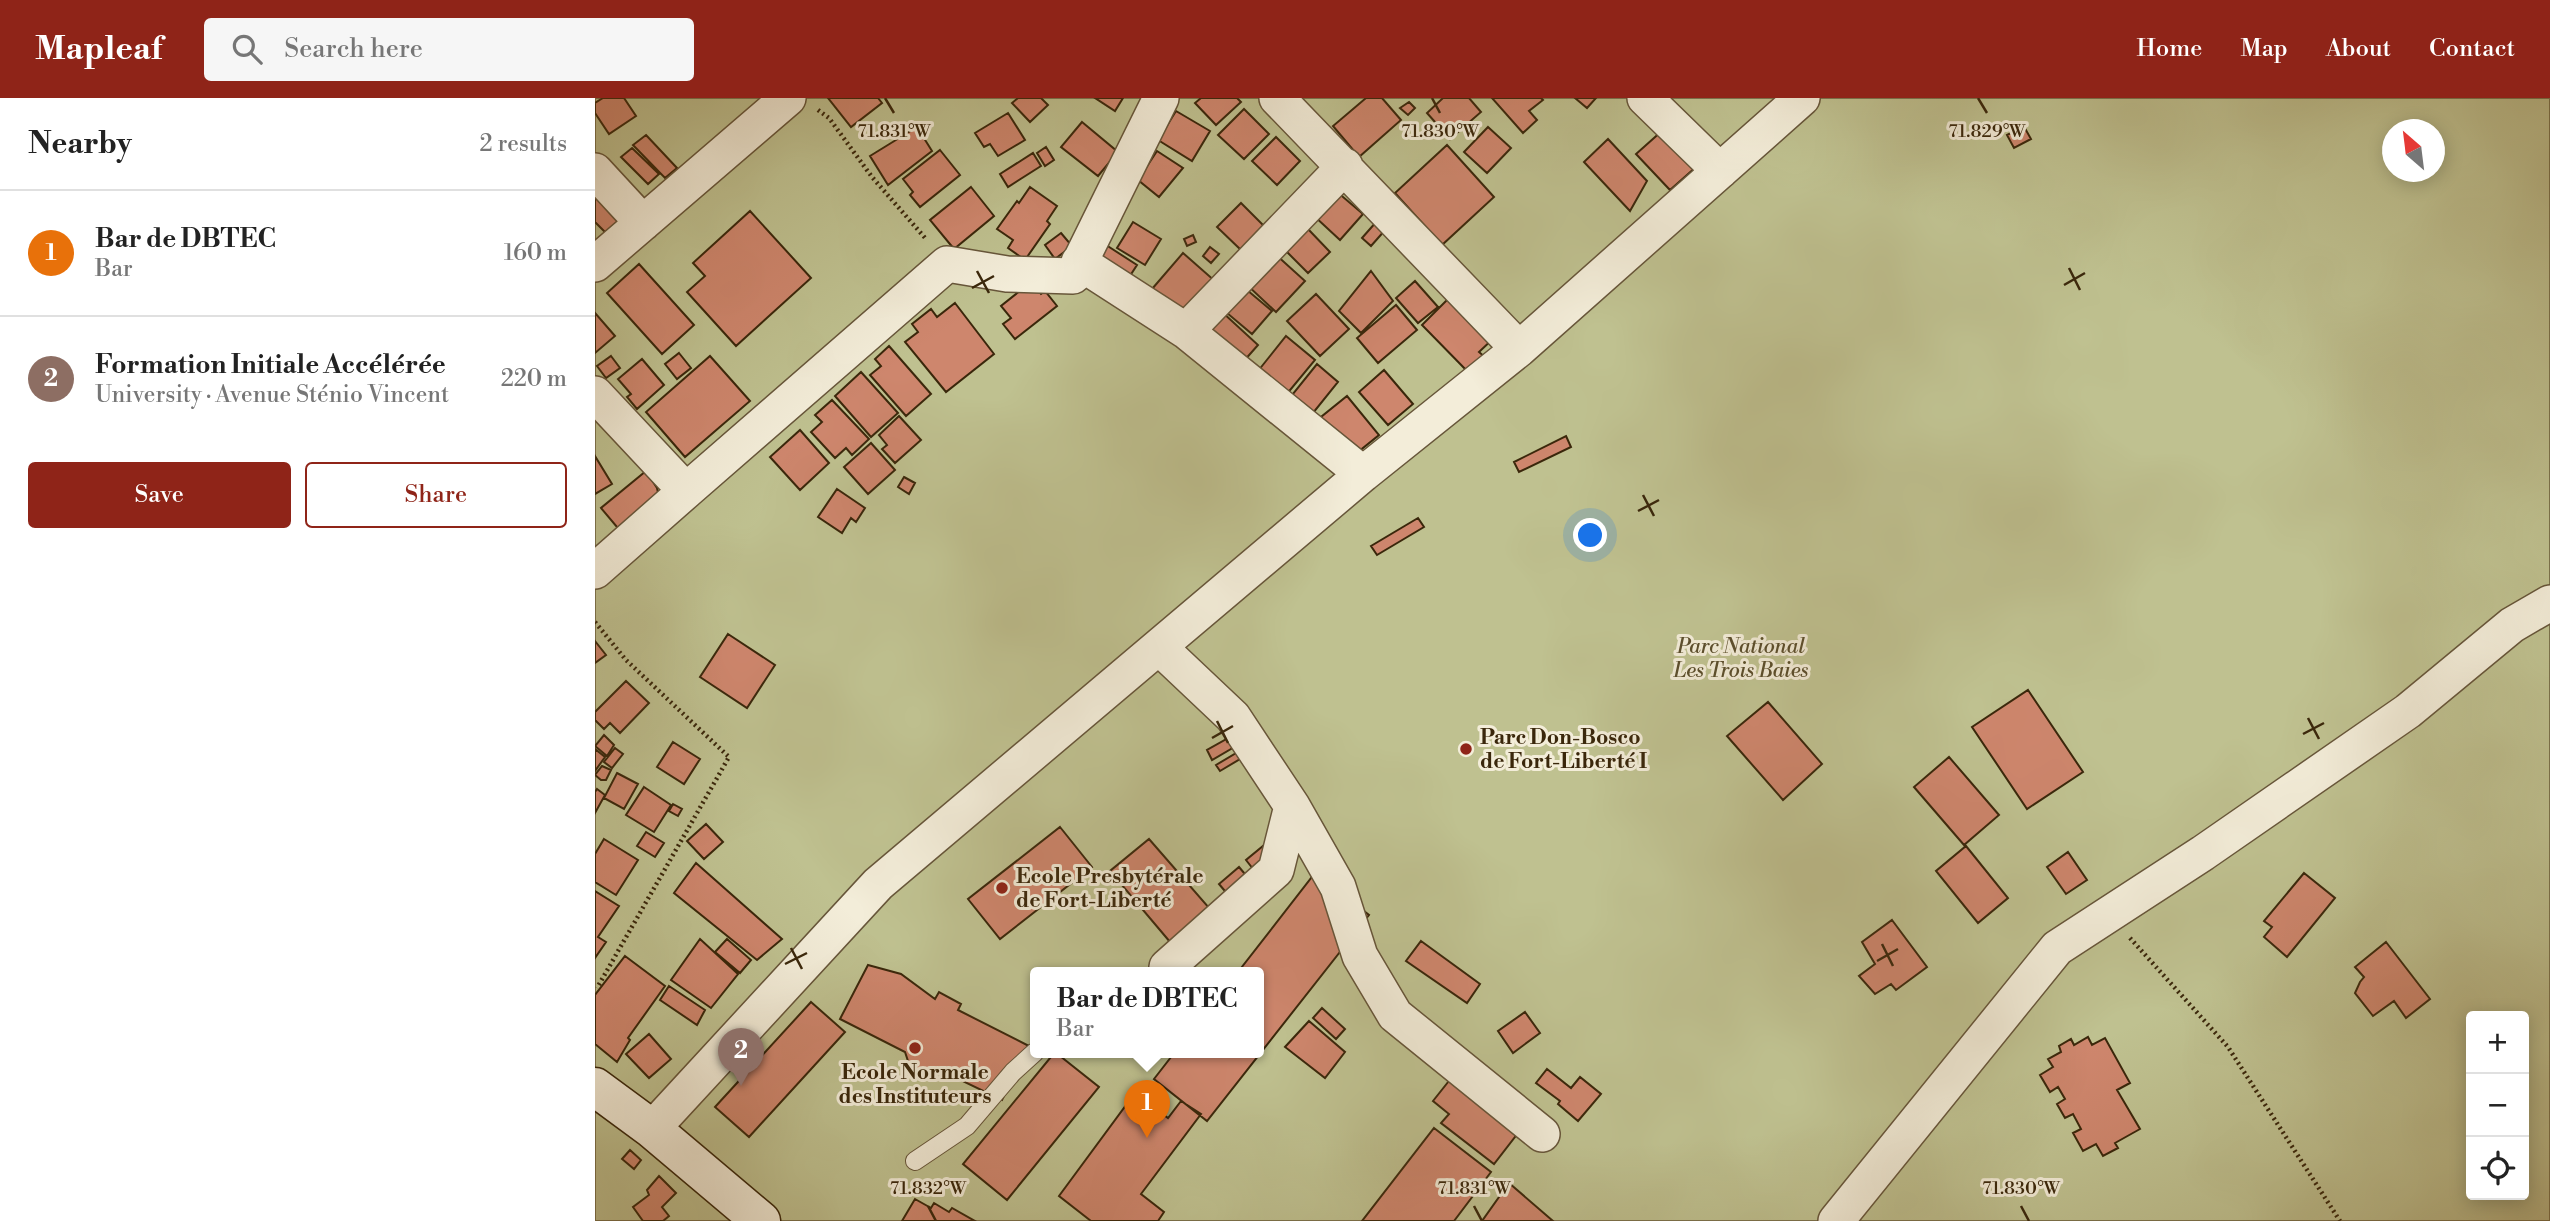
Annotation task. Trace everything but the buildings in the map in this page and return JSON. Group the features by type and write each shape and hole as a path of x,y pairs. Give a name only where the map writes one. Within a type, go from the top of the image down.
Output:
{"main road":[{"path":"595,1087 652,1129 761,1221"}],"street":[{"path":"595,571 947,264 1007,274 1073,276 1161,98"},
{"path":"1645,98 1720,171"},
{"path":"652,1129 878,884 1363,474 1519,349 1803,98"},
{"path":"595,264 798,100"},
{"path":"1295,104 1345,166 1519,349"},
{"path":"1186,331 1345,166"},
{"path":"595,171 643,223"},
{"path":"1079,262 1186,331 1363,474"},
{"path":"595,394 686,491"},
{"path":"1836,1221 2057,948 2203,853 2408,711 2512,625 2550,603"},
{"path":"1160,648 1233,716 1292,806 1338,887 1360,956 1395,1015 1542,1134"},
{"path":"1166,967 1276,870 1292,806"}],"lane":[{"path":"915,1161 967,1126 1013,1072 1030,1057"}],"path":[{"path":"798,100 829,118 872,177 947,264"},
{"path":"595,622 626,660 729,757 597,988"},
{"path":"2109,914 2228,1047 2340,1221"}],"green space":[{"name":"Parc National Les Trois Baies","path":"595,98 2550,98 2550,1221 595,1221"}],"place":[{"name":"Parc Don-Bosco de Fort-Liberté I","path":"1466,749"},
{"name":"Ecole Presbytérale de Fort-Liberté","path":"1002,888"},
{"name":"Ecole Normale des Instituteurs","path":"915,1048"},
{"name":"Formation Initiale Accélérée","path":"741,1086"},
{"name":"Bar de DBTEC","path":"1147,1138"}]}
